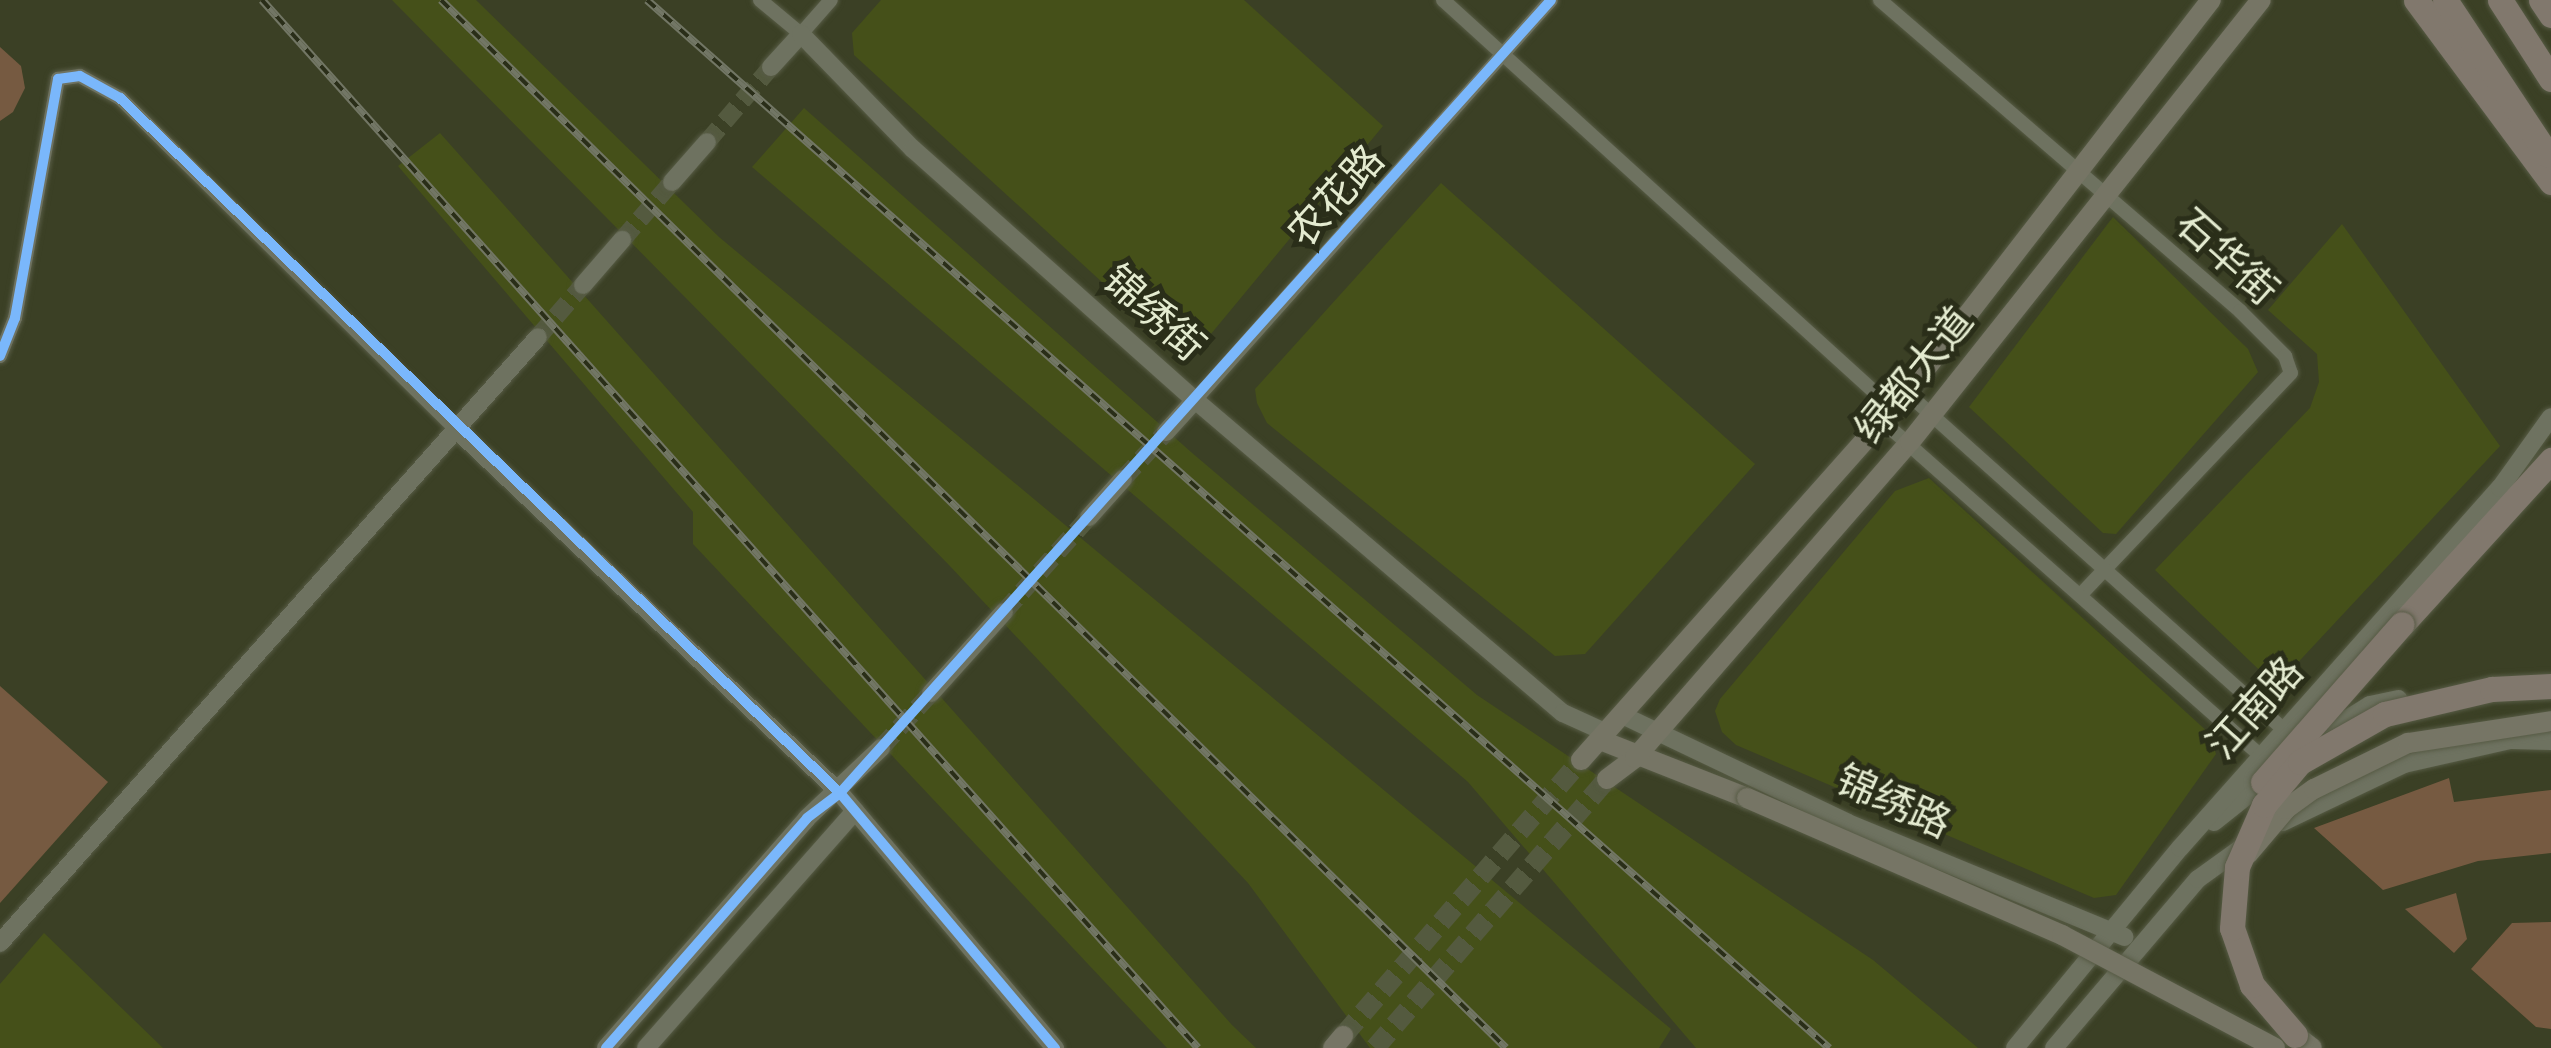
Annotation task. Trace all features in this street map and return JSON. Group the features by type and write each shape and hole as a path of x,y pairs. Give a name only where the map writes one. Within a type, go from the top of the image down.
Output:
{"highway":[{"path":"2416,0 2547,170"},
{"path":"2445,0 2547,170"},
{"path":"2500,0 2551,80"},
{"path":"2541,0 2551,16"},
{"path":"2293,1045 2258,1013 2224,949 2220,866 2253,796 2551,460"},
{"path":"2224,949 2247,833 2282,780 2341,735 2431,701 2551,686"},
{"path":"2236,877 2236,951 2293,1045"}],"main road":[{"name":"绿都大道","path":"1580,760 1893,406 2211,0"},
{"name":"绿都大道","path":"1606,779 1635,758 1652,732 1910,442 2103,192 2261,0"},
{"path":"2236,877 2286,809 2360,764 2458,730 2551,721"},
{"path":"1604,737 1635,758 1747,798 2062,935 2293,1045"}],"street":[{"name":"锦绣街","path":"760,0 800,34 913,149 1195,400 1563,713 1604,737"},
{"path":"772,68 831,0"},
{"path":"1444,0 1893,406 1910,442 2083,592 2261,756"},
{"name":"农花路","path":"1166,432 1551,0"},
{"name":"石华街","path":"1880,0 2240,311 2285,356 2291,373 2083,592"},
{"path":"0,356 15,318 58,79 80,76 120,98 458,430 840,793 1056,1048"},
{"path":"672,182 707,142"},
{"path":"2547,170 2551,194"},
{"path":"583,285 622,240"},
{"path":"0,943 538,337"},
{"path":"1893,406 1931,416 2283,730"},
{"name":"江南路","path":"2016,1048 2114,934 2180,848 2500,488 2551,417"},
{"path":"1089,518 1123,479"},
{"path":"931,692 1004,612"},
{"path":"2180,848 2321,732 2370,705 2551,674"},
{"name":"锦绣路","path":"1622,715 1652,732 2140,942"},
{"path":"2054,1048 2140,942 2209,871 2322,798 2404,764 2466,748 2551,741"},
{"path":"606,1048 806,818 840,793 881,748"},
{"path":"646,1048 855,811"}],"shaded area":[{"path":"392,0 476,0 719,237 1671,1029 1659,1048 1370,1048 1248,883 948,564"},
{"path":"881,0 1244,0 1383,126 1201,346 1174,348 854,55 852,33"},
{"path":"0,47 21,66 25,88 13,112 0,121"},
{"path":"804,108 1191,452 1477,695 1873,960 1978,1048 1696,1048 1468,782 752,167"},
{"path":"440,133 1256,1048 1167,1048 693,544 693,512 398,166"},
{"path":"1441,183 1755,464 1585,654 1555,656 1267,423 1257,403 1255,389"},
{"path":"2113,217 2248,349 2258,372 2116,534 2103,533 1969,407"},
{"path":"2342,224 2500,446 2276,686 2155,570 2310,408 2319,382 2317,354 2268,310"},
{"path":"1929,478 2210,734 2216,754 2116,895 2094,898 1736,745 1722,732 1715,711 1720,699 1895,491"},
{"path":"0,686 108,782 0,903"},
{"path":"2449,778 2454,802 2551,790 2551,853 2478,861 2383,890 2314,828"},
{"path":"2456,893 2467,939 2454,953 2405,909"},
{"path":"2551,922 2551,1029 2536,1027 2471,969 2512,923"},
{"path":"44,933 163,1048 0,1048 0,984"}],"tunnel":[{"path":"707,142 771,67"},
{"path":"622,240 672,182"},
{"path":"538,337 583,285"},
{"path":"1123,479 1166,432"},
{"path":"1004,612 1089,517"},
{"path":"881,748 931,693"},
{"path":"1343,1036 1581,760"},
{"path":"1375,1048 1607,779"}],"railway":[{"path":"262,0 1198,1048"},
{"path":"441,0 1506,1048"},
{"path":"647,0 1829,1048"}],"cycle path":[{"path":"606,1048 807,818 840,793 1551,0"},
{"path":"0,356 15,318 58,79 80,76 120,98 840,793 1055,1048"}]}
